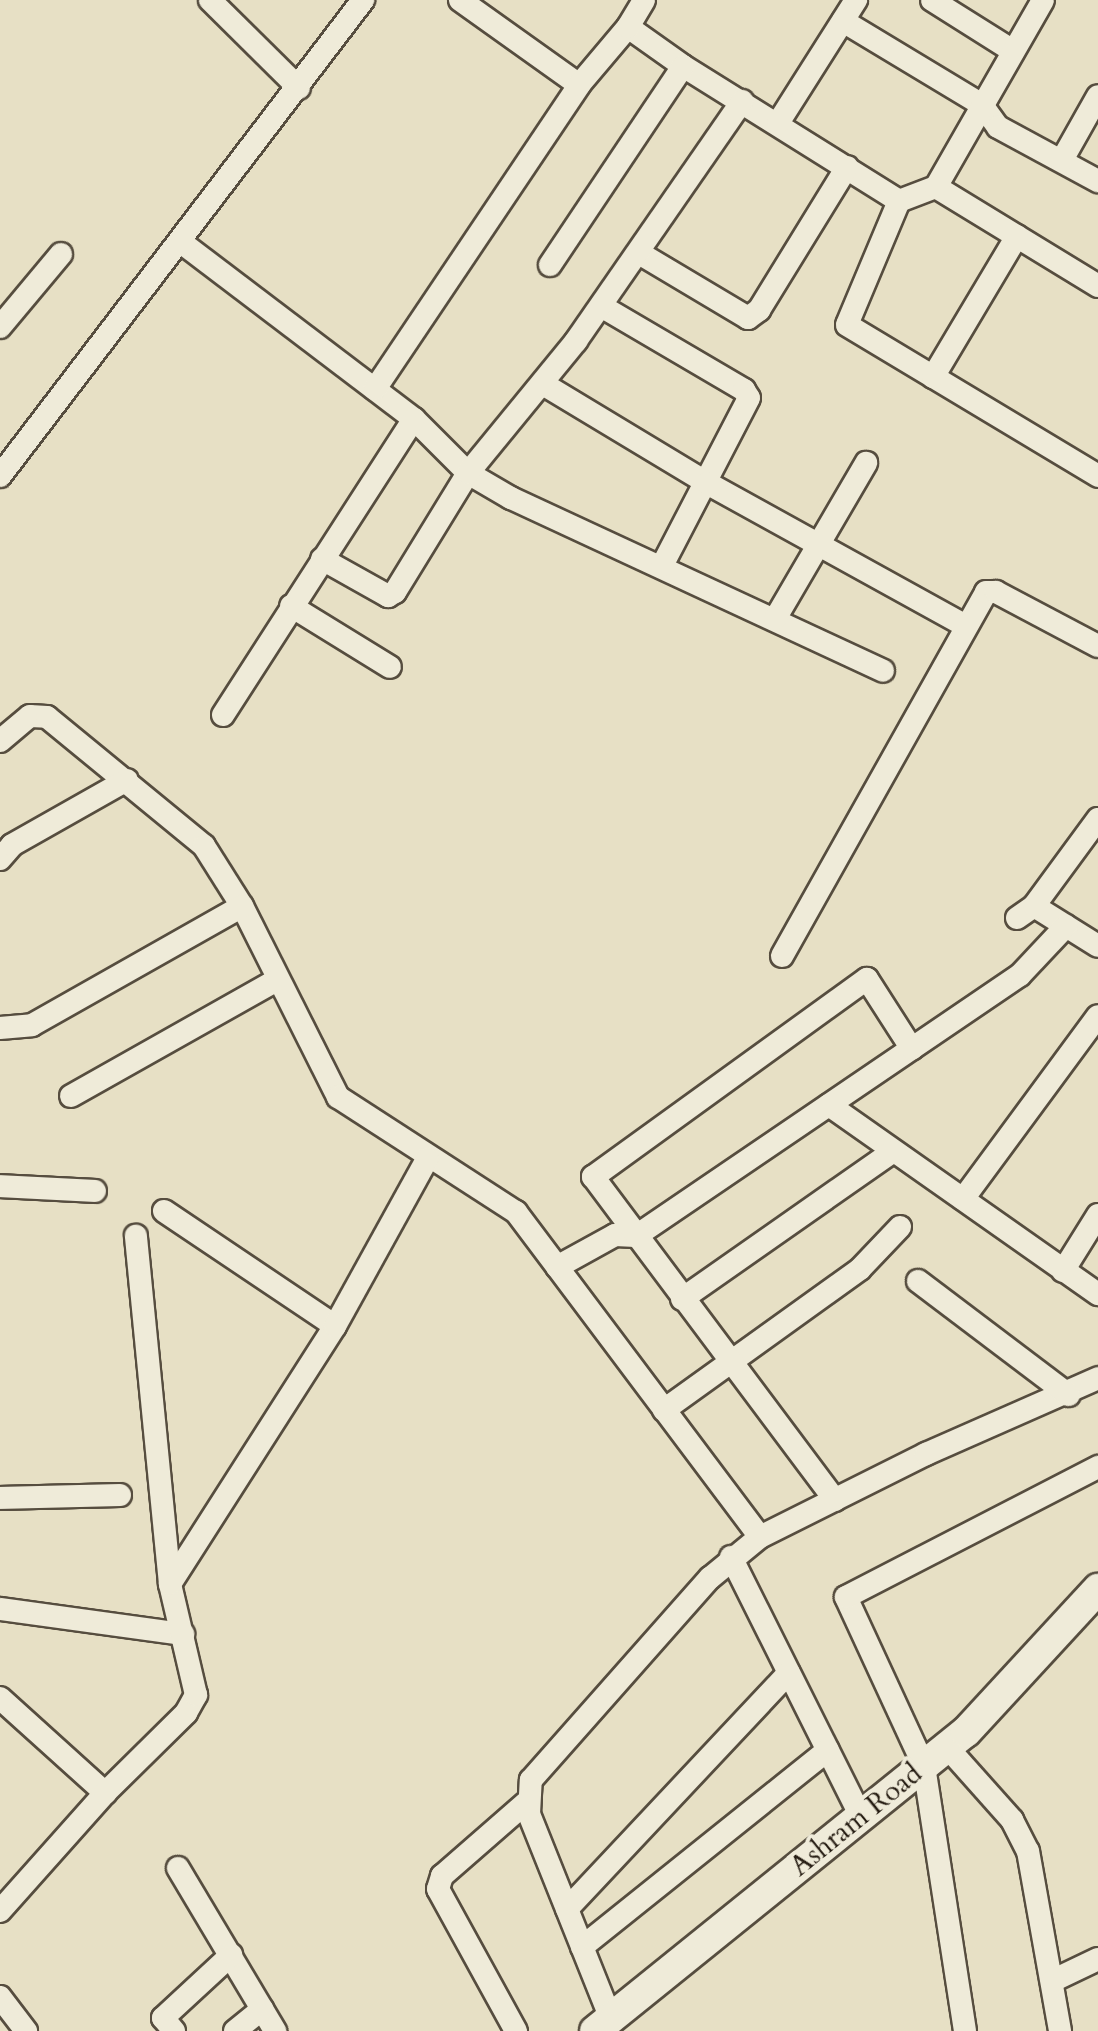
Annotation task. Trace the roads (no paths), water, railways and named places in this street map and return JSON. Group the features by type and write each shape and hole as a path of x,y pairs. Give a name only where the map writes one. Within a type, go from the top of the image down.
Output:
{"street":[{"path":"210,0 299,88"},
{"path":"0,476 182,243 363,0"},
{"path":"460,0 579,85"},
{"path":"375,389 579,85 628,27 644,0"},
{"path":"778,123 856,0"},
{"path":"932,0 1013,51"},
{"path":"1043,0 936,187 899,201 847,325 1098,476"},
{"path":"843,21 982,105 998,127 1098,181"},
{"path":"628,27 683,66 899,201"},
{"path":"550,265 683,66"},
{"path":"1062,160 1098,96"},
{"path":"322,559 392,595 468,473 543,384 601,306 742,101"},
{"path":"639,253 741,318 754,315 847,167"},
{"path":"936,187 1098,286"},
{"path":"933,377 1017,236"},
{"path":"182,243 414,419 468,473 511,498 883,671"},
{"path":"0,327 61,254"},
{"path":"601,306 748,394 707,483 662,566"},
{"path":"543,384 707,483 819,542 966,626"},
{"path":"223,715 414,419"},
{"path":"775,619 866,463"},
{"path":"782,956 966,626 990,590 1098,646"},
{"path":"291,606 390,667"},
{"path":"0,741 36,713 127,780 204,846 242,906 275,981 338,1097 427,1159 508,1205 760,1537"},
{"path":"0,859 12,845 127,780"},
{"path":"1098,819 1026,912 1066,926 1098,946"},
{"path":"0,1028 32,1025 242,906"},
{"path":"557,1267 615,1235 636,1236 1020,975 1066,926"},
{"path":"835,1500 593,1177 867,979 912,1049"},
{"path":"71,1096 275,981"},
{"path":"963,1199 1098,1016"},
{"path":"829,1105 1098,1294"},
{"path":"682,1299 892,1152"},
{"path":"170,1584 335,1326 427,1159"},
{"path":"0,1186 95,1191"},
{"path":"164,1211 335,1326"},
{"path":"1063,1271 1098,1215"},
{"path":"664,1410 860,1269 900,1227"},
{"path":"0,1911 105,1793 192,1705 196,1685 170,1584 136,1236"},
{"path":"918,1281 1069,1395"},
{"path":"603,2025 582,1947 528,1801 536,1770 731,1557 760,1537 926,1454 1069,1395 1098,1378"},
{"path":"1060,2031 1021,1835 936,1756 846,1597 1098,1467"},
{"path":"0,1498 120,1495"},
{"path":"731,1557 861,1817"},
{"name":"Ashram Road","path":"603,2025 936,1756 1098,1589"},
{"path":"0,1609 183,1634"},
{"path":"567,1909 789,1673"},
{"path":"0,1698 105,1793"},
{"path":"582,1947 828,1750"},
{"path":"936,1756 965,2031"},
{"path":"516,2031 438,1889 442,1876 528,1801"},
{"path":"178,1868 275,2031"},
{"path":"174,2031 163,2018 231,1955"},
{"path":"1052,1981 1098,1959"},
{"path":"0,1997 26,2031"},
{"path":"235,2031 262,2009"}]}
